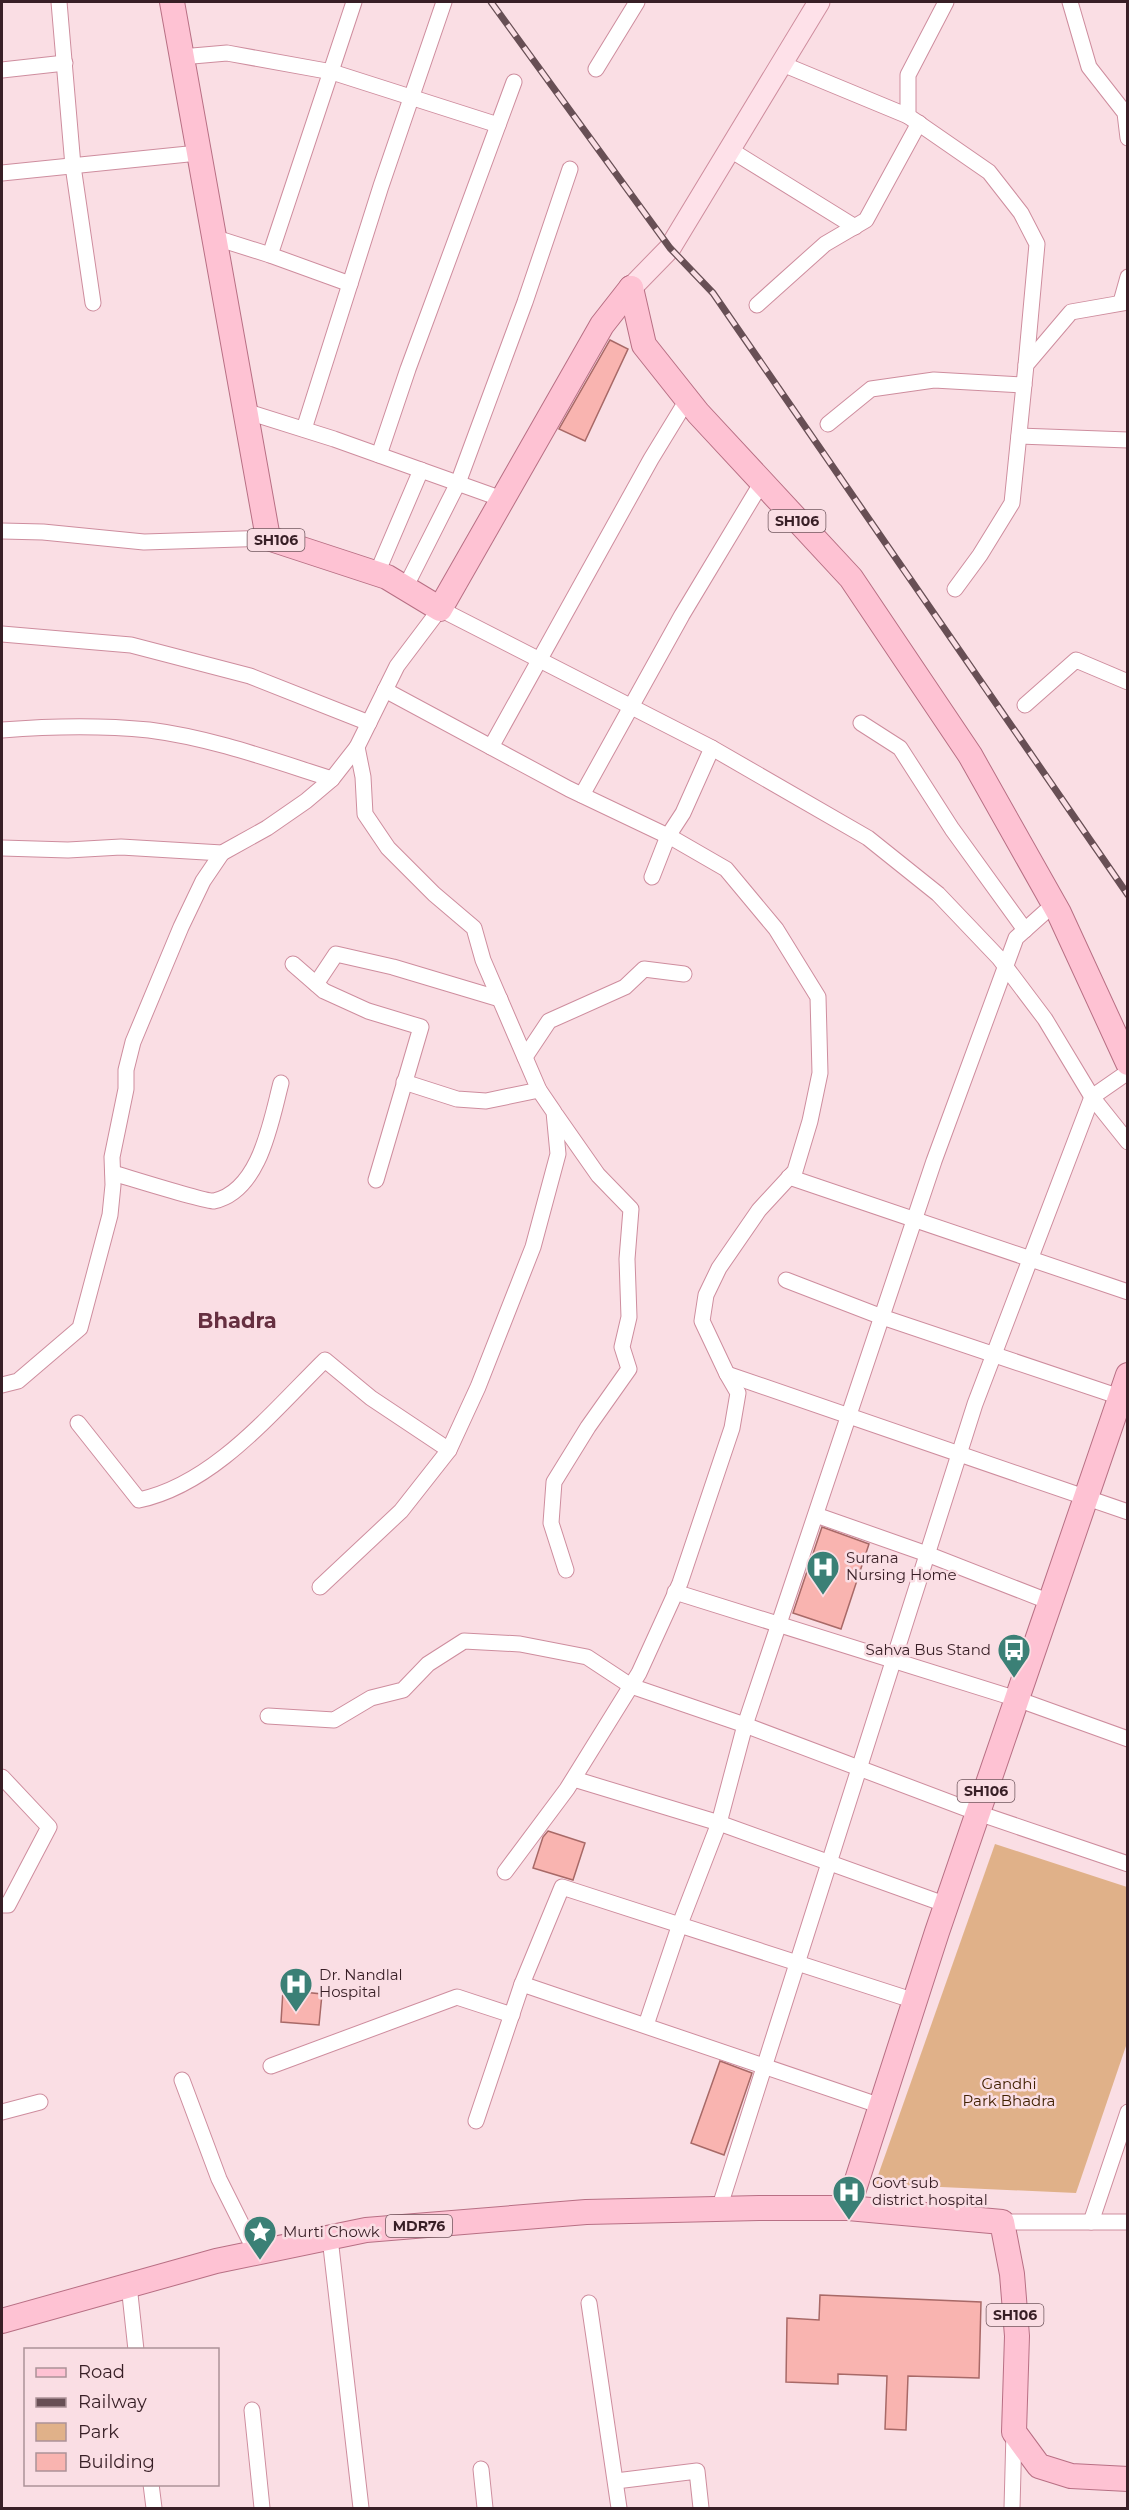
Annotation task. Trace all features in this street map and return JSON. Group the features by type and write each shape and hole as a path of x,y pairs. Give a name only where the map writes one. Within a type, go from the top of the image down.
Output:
{"main road":[{"name":"SH106","path":"172,2 268,538 377,573 440,609"},
{"path":"440,609 602,325 631,288 670,248 819,2"},
{"name":"SH106","path":"631,288 644,345 687,400 851,578 970,755 1054,904 1128,1063"},
{"name":"SH106","path":"848,2208 947,1905 1124,1386"},
{"path":"848,2208 1002,2222"},
{"name":"MDR76","path":"2,2321 129,2285 256,2253 366,2230 586,2212 848,2208"},
{"name":"SH106","path":"1002,2222 1012,2274 1017,2336 1014,2432"},
{"path":"1014,2432 1039,2466 1071,2476 1128,2479"}],"street":[{"path":"59,2 74,166 93,303"},
{"path":"270,255 354,2"},
{"path":"304,429 444,2"},
{"path":"596,69 637,2"},
{"path":"757,305 825,244 866,220 914,119 908,75 946,2"},
{"path":"1070,2 1089,67 1126,112 1128,138"},
{"path":"181,57 227,53 332,72 498,125"},
{"path":"2,70 65,63"},
{"path":"780,63 914,119 989,172 1021,213 1037,244 1012,503 980,555 955,589"},
{"path":"379,454 514,82"},
{"path":"729,149 855,226"},
{"path":"2,173 198,153"},
{"path":"405,588 458,483 525,302 570,169"},
{"path":"213,237 350,284"},
{"path":"1026,365 1071,312 1125,302 1128,277"},
{"path":"828,424 871,389 934,380 1024,385"},
{"path":"491,747 651,459 687,400"},
{"path":"245,411 379,454 502,499"},
{"path":"1019,436 1128,440"},
{"path":"377,573 421,470"},
{"path":"582,795 630,706 741,514 762,482"},
{"path":"2,531 43,532 144,542 268,538"},
{"path":"2,1385 18,1381 80,1328 110,1215 112,1158 126,1089 126,1070 133,1042 181,927 203,881 222,853 267,828 306,801 332,779 357,747 397,666 440,609 712,748 868,838 938,894 999,958 1045,1019 1092,1097 1128,1142"},
{"path":"2,634 131,645 250,676 369,723"},
{"path":"1025,705 1076,660 1128,682"},
{"path":"385,690 582,795 668,836 726,869 776,929 805,972 818,997 820,1072 810,1121 795,1171 759,1210 719,1269 706,1295 702,1321 738,1393 732,1428 675,1592 631,1686 574,1779 505,1872"},
{"path":"861,723 900,748 952,829 1025,930"},
{"path":"2,730 63,726 149,730 219,744 332,779"},
{"path":"357,747 363,777 365,814 388,848 434,894 474,928 483,960 539,1090 598,1175 631,1209 627,1259 629,1317 622,1347 629,1369 588,1426 554,1482 551,1523 566,1570"},
{"path":"652,877 668,836 684,813 712,748"},
{"path":"2,848 68,850 121,847 222,853"},
{"path":"646,2025 680,1924 719,1823 745,1725 914,1220 1005,967 1016,938 1054,904"},
{"path":"316,984 336,954 393,967 500,999"},
{"path":"293,964 324,991 368,1011 421,1027 376,1180"},
{"path":"525,1058 549,1020 625,987 644,969 684,974"},
{"path":"719,2209 799,1962 892,1661 994,1355 1092,1097 1128,1072"},
{"path":"404,1082 457,1099 486,1101 539,1090"},
{"path":"113,1173 213,1201 235,1192 250,1175 266,1139 281,1083"},
{"path":"320,1587 401,1511 450,1450 478,1387 533,1247 558,1154 554,1112"},
{"path":"789,1177 1128,1292"},
{"path":"786,1280 882,1317 994,1355 1124,1386"},
{"path":"78,1423 139,1500 157,1496 218,1463 326,1360 371,1398 450,1450"},
{"path":"727,1374 1128,1512"},
{"path":"816,1515 927,1554 1050,1602"},
{"path":"675,1592 1017,1699 1128,1739"},
{"path":"268,1716 334,1720 371,1698 403,1690 428,1664 464,1641 520,1644 587,1658 631,1686 745,1725 978,1813 1128,1864"},
{"path":"574,1779 719,1823 947,1905"},
{"path":"2,1905 8,1905 50,1827 3,1782"},
{"path":"476,2121 522,1984 562,1887 915,2001"},
{"path":"522,1984 881,2106"},
{"path":"271,2066 457,1997 512,2015"},
{"path":"182,2080 219,2179 256,2253"},
{"path":"2,2112 40,2102"},
{"path":"1090,2222 1128,2112"},
{"path":"1002,2222 1128,2222"},
{"path":"330,2238 361,2508"},
{"path":"129,2285 136,2348"},
{"path":"589,2303 619,2508"},
{"path":"252,2410 262,2508"},
{"path":"1012,2508 1014,2432"},
{"path":"481,2469 485,2508"},
{"path":"616,2481 697,2471 701,2508"},
{"path":"152,2486 154,2508"}],"green space":[{"name":"Gandhi Park Bhadra","path":"995,1844 1127,1887 1127,2043 1076,2193 875,2184"}],"building":[{"path":"610,340 628,349 585,441 559,429"},
{"path":"822,1527 869,1544 841,1629 793,1613"},
{"path":"548,1831 585,1843 573,1880 533,1868 543,1837"},
{"path":"283,1990 322,1994 319,2025 281,2022"},
{"path":"720,2061 752,2073 724,2155 691,2143"},
{"path":"820,2295 981,2302 979,2378 908,2376 906,2430 885,2429 887,2376 838,2374 838,2384 786,2382 787,2318 819,2320"}],"railway":[{"path":"491,2 670,248 713,293 1128,895"}],"place":[{"name":"Surana Nursing Home","path":"823,1596"},
{"name":"Sahva Bus Stand","path":"1014,1679"},
{"name":"Dr. Nandlal Hospital","path":"296,2013"},
{"name":"Govt sub district hospital","path":"849,2221"},
{"name":"Murti Chowk","path":"260,2261"}],"district":[{"name":"Bhadra","path":"237,1321"}]}
